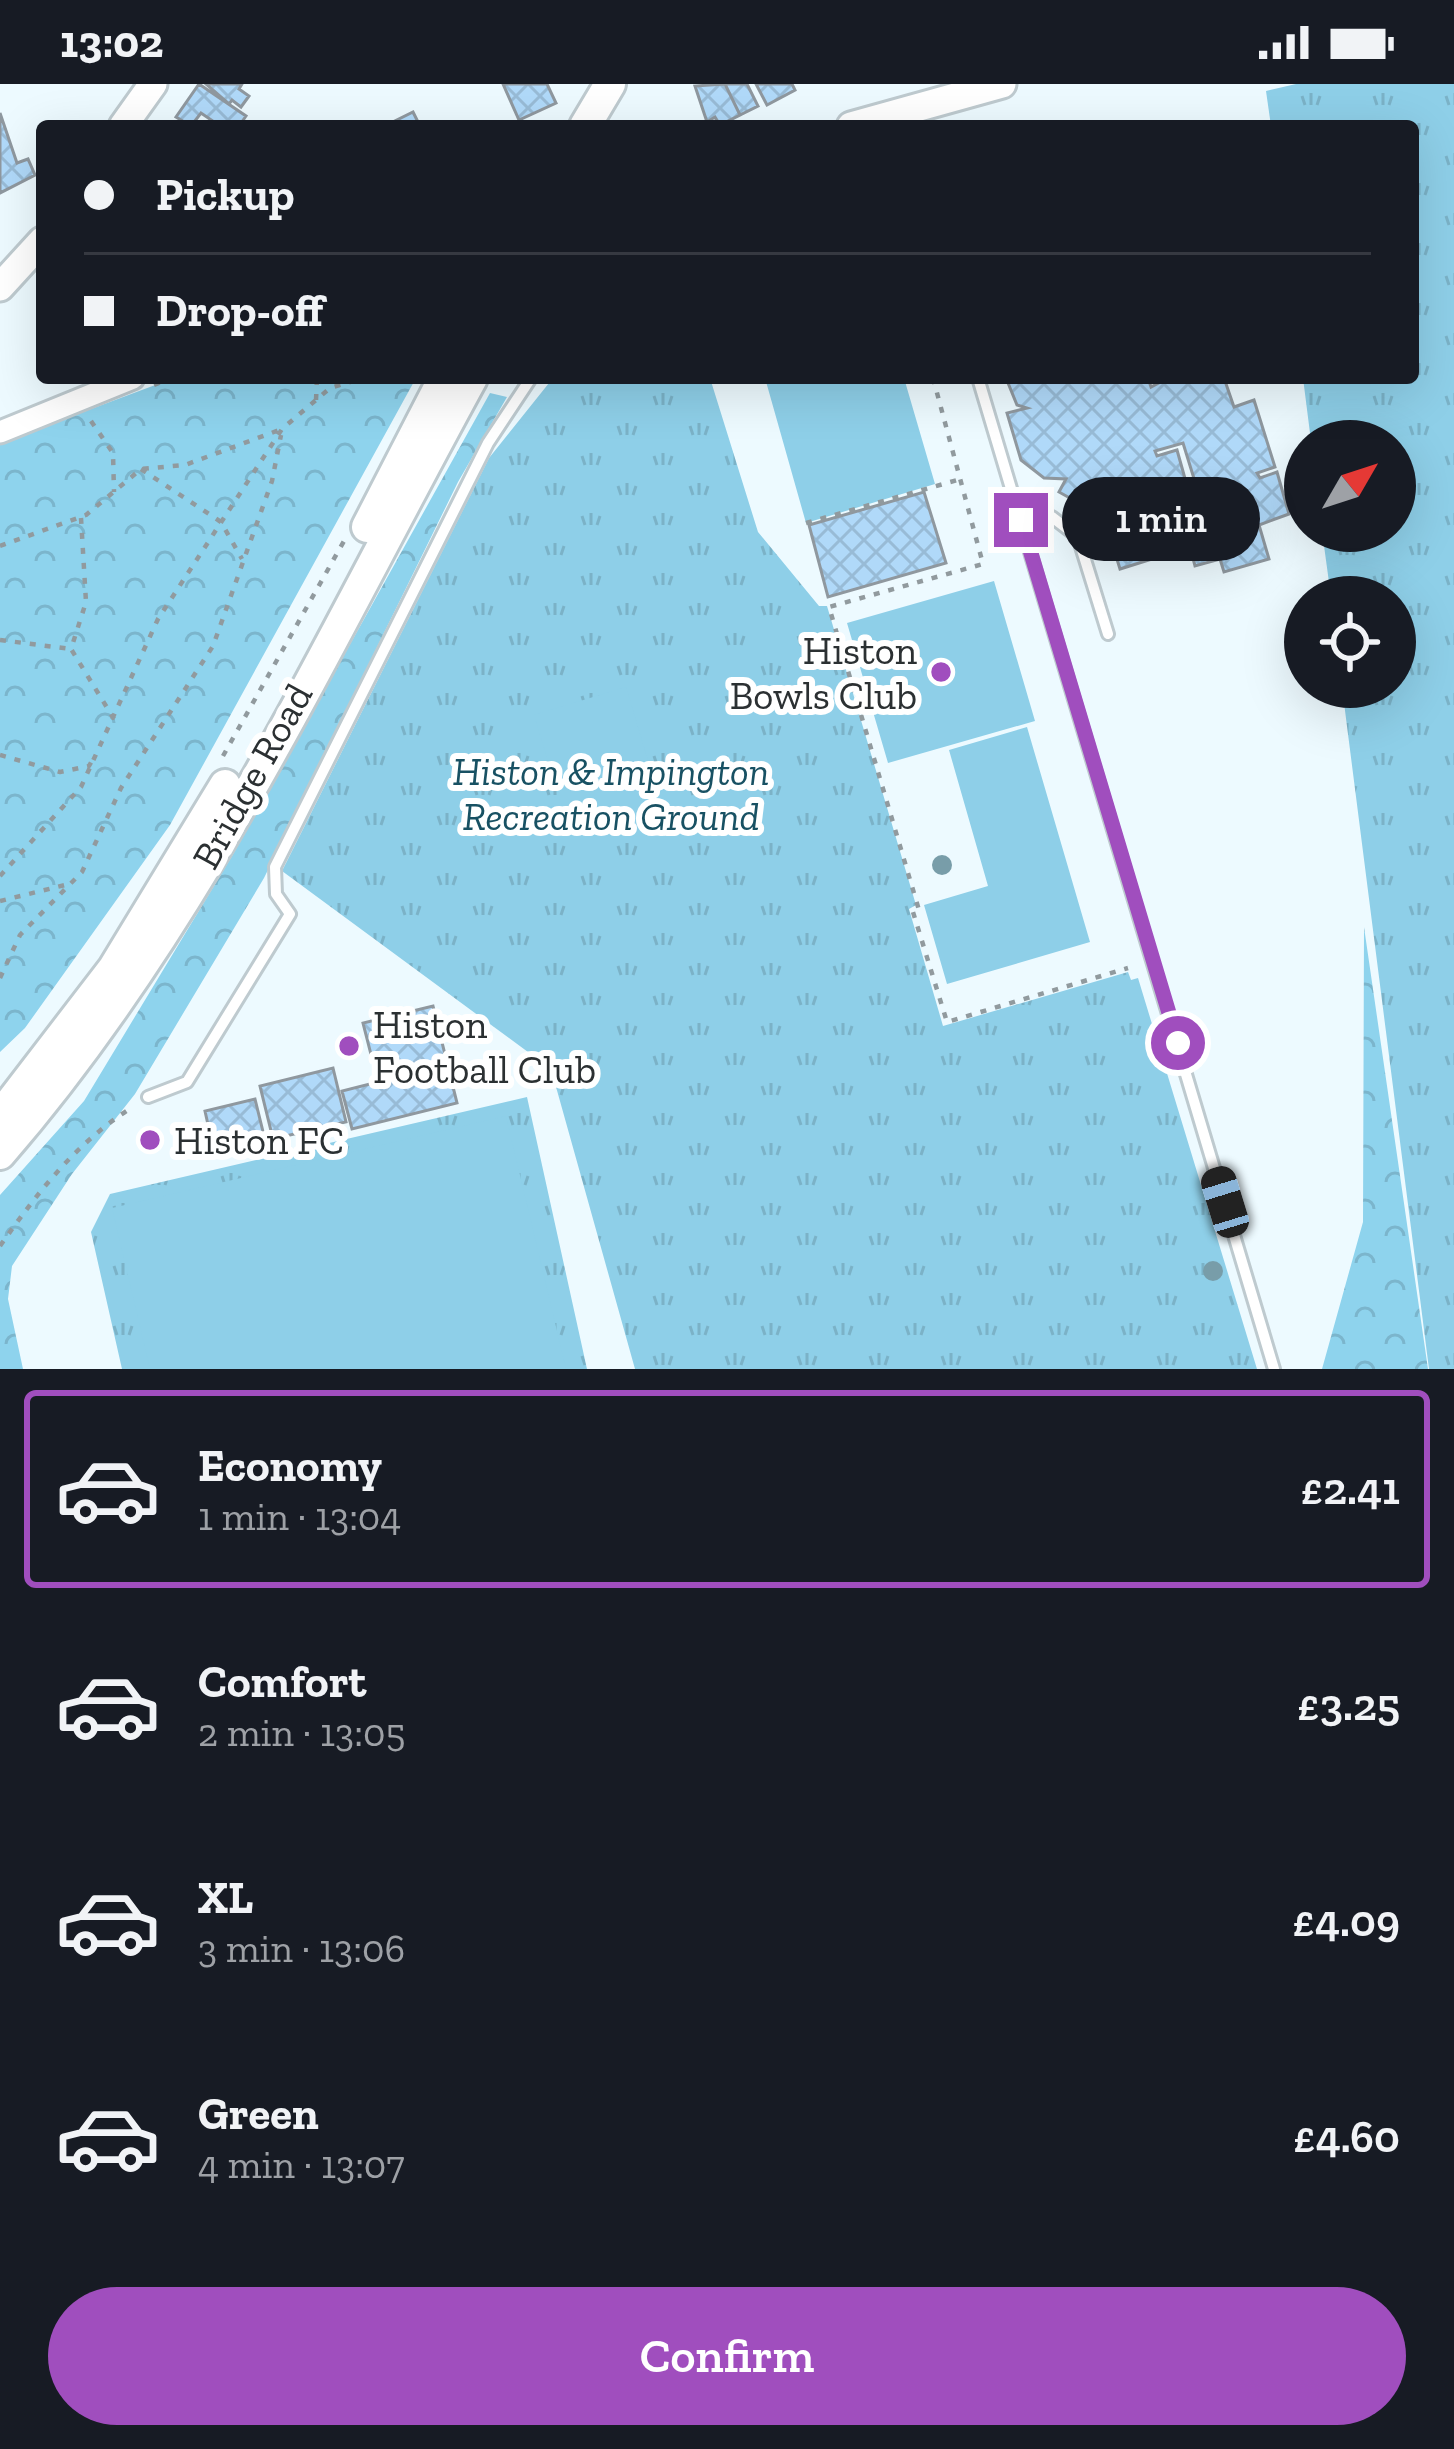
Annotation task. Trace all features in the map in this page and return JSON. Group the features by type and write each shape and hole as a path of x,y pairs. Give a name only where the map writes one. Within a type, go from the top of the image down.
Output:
{"main road":[{"path":"588,120 610,84"},
{"path":"602,120 610,84"},
{"path":"605,120 628,84"},
{"name":"Bridge Road","path":"0,1116 113,969 196,837 441,384"},
{"name":"Bridge Road","path":"0,1154 53,1093 132,980 215,845 469,384"}],"street":[{"path":"127,120 153,84"},
{"path":"901,120 1002,84"},
{"path":"0,287 36,248"},
{"path":"0,432 119,384"}],"lane":[{"path":"148,1097 187,1082 290,914 276,894 275,867 466,487 527,384"},
{"path":"980,384 1274,1369"},
{"path":"1021,520 1052,517 1078,537 1108,634"}],"path":[{"path":"316,400 317,384"},
{"path":"0,876 81,787 116,721 158,619 282,429 329,388 343,384"},
{"path":"935,384 983,564 829,607 920,910 913,912 947,1022 1128,968"},
{"path":"86,413 113,453 114,492"},
{"path":"0,546 81,518 141,469 185,465 282,429"},
{"path":"0,978 20,935 82,872 122,788 213,646 272,481 282,429"},
{"path":"141,469 221,522 243,561"},
{"path":"806,523 961,479"},
{"path":"71,650 86,602 81,518"},
{"path":"214,771 350,529"},
{"path":"0,640 71,650 116,721"},
{"path":"0,755 59,772 89,766 112,729"},
{"path":"0,858 13,860"},
{"path":"0,902 71,884"},
{"path":"0,1246 44,1184 94,1131 148,1097"}],"green space":[{"path":"1296,84 1454,84 1454,1369 1429,1369 1345,708 1416,708 1416,576 1328,576 1325,552 1416,552 1416,420 1308,420 1304,384 1419,384 1419,120 1270,120 1266,91"},
{"path":"158,384 413,384 170,825 25,1028 0,1052 0,443"},
{"name":"Histon & Impington Recreation Ground","path":"548,384 712,384 758,532 819,606 827,606 916,905 909,909 943,1026 1128,972 1131,980 1138,978 1257,1369 635,1369 551,1069 282,871 489,458"},
{"path":"767,384 906,384 935,484 806,523"},
{"path":"490,393 507,397 458,482 264,878 135,1094 72,1174 12,1266 8,1299 23,1369 0,1369 0,1195 84,1101 232,856"},
{"name":"Histon Bowls Club","path":"994,581 1035,721 888,763 847,623"},
{"path":"626,687 661,804 570,832 534,715"},
{"path":"1027,727 1090,942 947,984 924,905 988,886 949,750"},
{"path":"1364,927 1428,1369 1322,1369 1363,1222"},
{"path":"527,1097 587,1369 122,1369 91,1232 110,1194"},
{"path":"506,1116 566,1369 150,1369 112,1208"}],"building":[{"path":"199,84 246,116 243,120 211,120 201,113 196,120 176,117"},
{"path":"206,84 242,84 239,89 249,96 241,107 232,100 229,104"},
{"path":"503,84 547,84 556,103 519,120"},
{"path":"725,84 740,115 706,120 695,86"},
{"path":"725,84 747,84 758,106 740,115"},
{"path":"756,84 792,84 795,90 767,105"},
{"path":"0,113 17,163 28,159 35,175 0,193"},
{"path":"1008,384 1226,384 1234,407 1254,400 1275,467 1257,473 1260,478 1277,472 1284,496 1284,516 1259,525 1269,559 1224,572 1220,559 1195,566 1190,547 1120,569 1095,487 1084,490 1077,502 1059,492 1066,479 1044,478 1021,460 1007,413 1027,408 1017,405","holes":["1183,443 1200,498 1191,500 1177,450 1157,456 1155,451"]},
{"path":"924,492 946,563 828,597 809,525"},
{"path":"433,1006 457,1103 352,1129 342,1091 378,1082 363,1023"},
{"path":"333,1068 346,1122 273,1139 260,1086"},
{"path":"255,1099 266,1144 215,1156 205,1111"}],"place":[{"name":"Histon Bowls Club","path":"941,672"},
{"name":"Histon Football Club","path":"349,1046"},
{"name":"Histon FC","path":"150,1140"}],"route":[{"path":"1021,520 1178,1043"}]}
